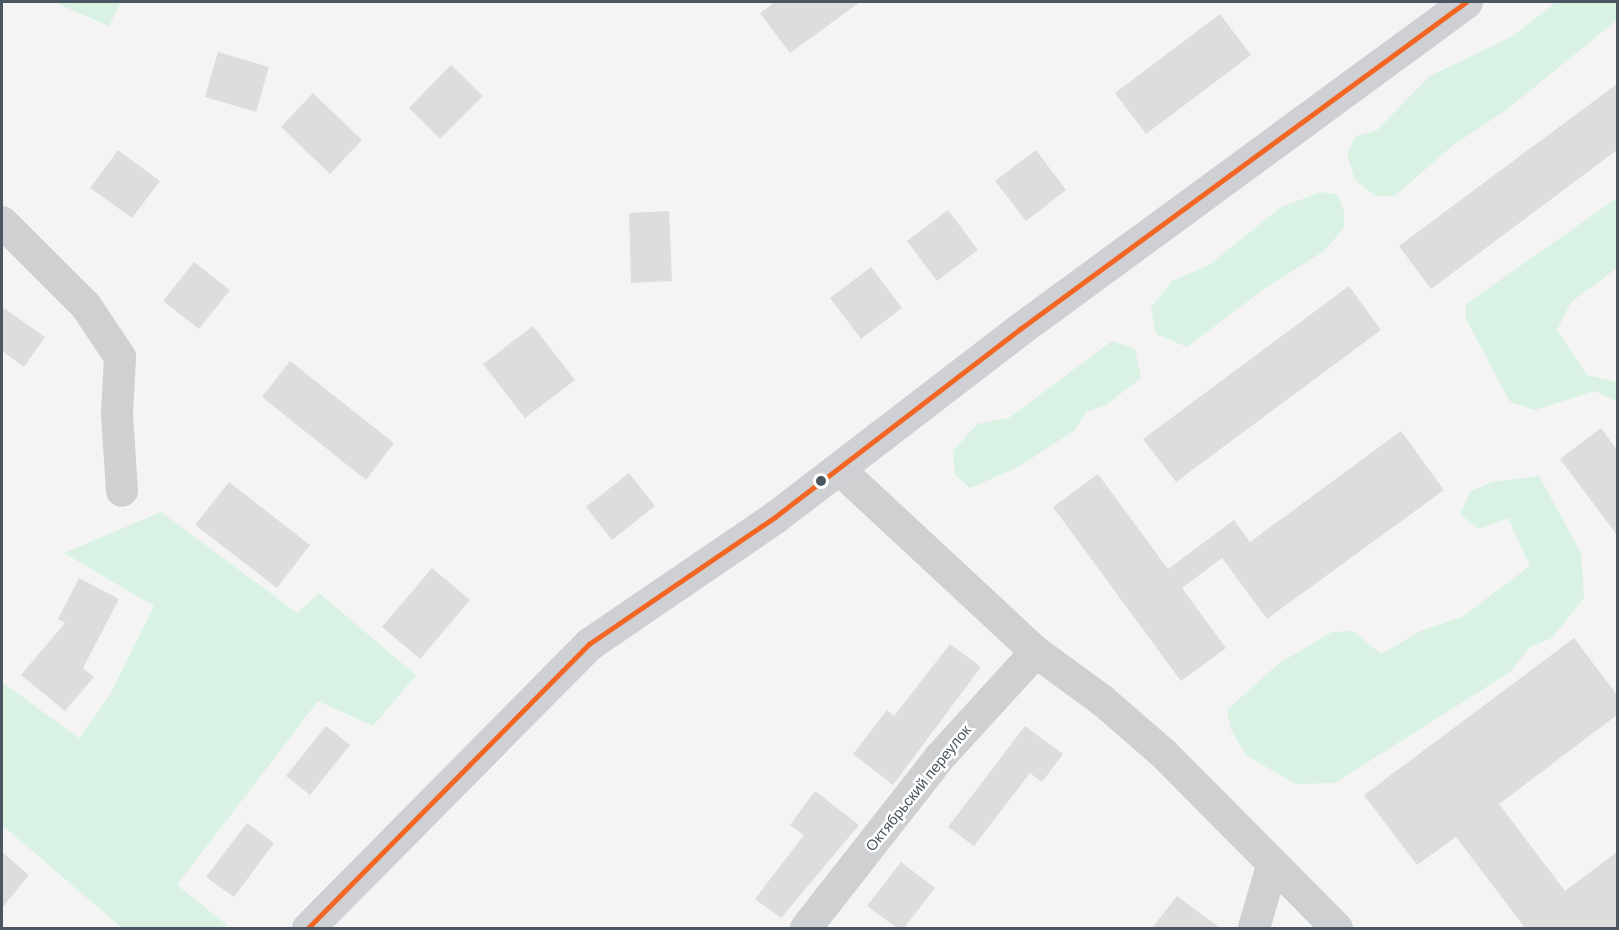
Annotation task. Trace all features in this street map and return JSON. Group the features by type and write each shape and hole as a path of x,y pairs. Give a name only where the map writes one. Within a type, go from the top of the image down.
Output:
{"main road":[{"path":"308,928 589,644 839,469 1020,329 1466,2"}],"street":[{"path":"2,222 87,306 120,357 117,416 122,491"},
{"path":"839,469 1036,652 1103,700 1163,753 1272,866 1337,928"},
{"name":"Октябрьский переулок","path":"806,928 940,757 1036,652"},
{"path":"1254,928 1272,866"}],"green space":[{"path":"54,2 121,2 109,26"},
{"path":"1556,2 1617,2 1617,20 1506,110 1452,146 1395,196 1375,196 1355,180 1347,154 1356,136 1377,130 1430,76 1513,36"},
{"path":"1321,192 1338,195 1344,212 1344,228 1324,251 1264,289 1187,347 1156,334 1151,308 1172,281 1209,265 1281,207"},
{"path":"1617,198 1617,268 1571,302 1557,330 1587,375 1617,382 1617,401 1594,391 1535,410 1510,402 1466,319 1466,304"},
{"path":"1112,341 1135,349 1141,378 1106,405 1086,412 1075,430 1020,466 970,488 955,475 953,451 977,424 1009,418"},
{"path":"1539,476 1581,553 1584,598 1552,638 1530,647 1510,672 1335,783 1296,784 1247,756 1231,730 1227,710 1278,664 1332,632 1353,631 1381,654 1421,631 1462,617 1530,566 1508,518 1479,529 1460,514 1471,491 1492,482"},
{"path":"161,512 297,613 319,593 416,675 373,726 318,701 177,885 227,925 224,928 122,928 2,825 2,682 79,738 110,695 154,606 64,553"}],"building":[{"path":"775,2 860,2 790,53 760,13"},
{"path":"1220,14 1251,55 1146,134 1115,93"},
{"path":"218,52 269,67 256,112 205,97"},
{"path":"451,65 483,96 440,139 409,108"},
{"path":"1617,84 1617,150 1431,289 1399,246"},
{"path":"313,93 362,140 330,174 281,127"},
{"path":"118,150 160,181 132,218 90,188"},
{"path":"1036,150 1066,190 1026,221 995,181"},
{"path":"948,210 978,250 937,281 907,241"},
{"path":"669,211 672,281 631,283 629,213"},
{"path":"194,262 230,290 199,329 163,301"},
{"path":"871,267 902,308 861,339 830,298"},
{"path":"1349,286 1381,330 1176,482 1143,439"},
{"path":"2,307 45,337 24,367 2,351"},
{"path":"533,326 575,380 525,418 483,364"},
{"path":"290,361 394,443 366,480 262,397"},
{"path":"1601,428 1617,450 1617,535 1560,459"},
{"path":"1401,431 1444,490 1267,619 1222,558 1182,588 1226,648 1181,681 1053,507 1098,474 1168,569 1234,520 1250,542"},
{"path":"629,473 655,506 612,540 586,507"},
{"path":"229,482 310,545 277,588 195,525"},
{"path":"432,568 470,600 420,659 382,627"},
{"path":"79,578 119,599 83,668 94,677 65,711 21,675 65,623 58,619"},
{"path":"1574,638 1617,695 1617,715 1499,804 1565,891 1617,852 1617,928 1525,928 1456,837 1417,865 1364,795"},
{"path":"950,644 981,667 893,785 853,754 887,710 894,716"},
{"path":"326,726 350,745 310,795 286,776"},
{"path":"1025,726 1063,754 1042,782 1030,773 974,846 948,827"},
{"path":"815,791 859,825 781,918 755,899 804,835 790,825"},
{"path":"247,823 274,843 234,897 206,877"},
{"path":"2,852 29,875 2,908"},
{"path":"901,862 935,888 904,928 897,928 867,906"},
{"path":"1177,896 1220,928 1152,928"}],"transit line":[{"path":"308,928 589,644 775,517 1020,329 1466,2"}]}
